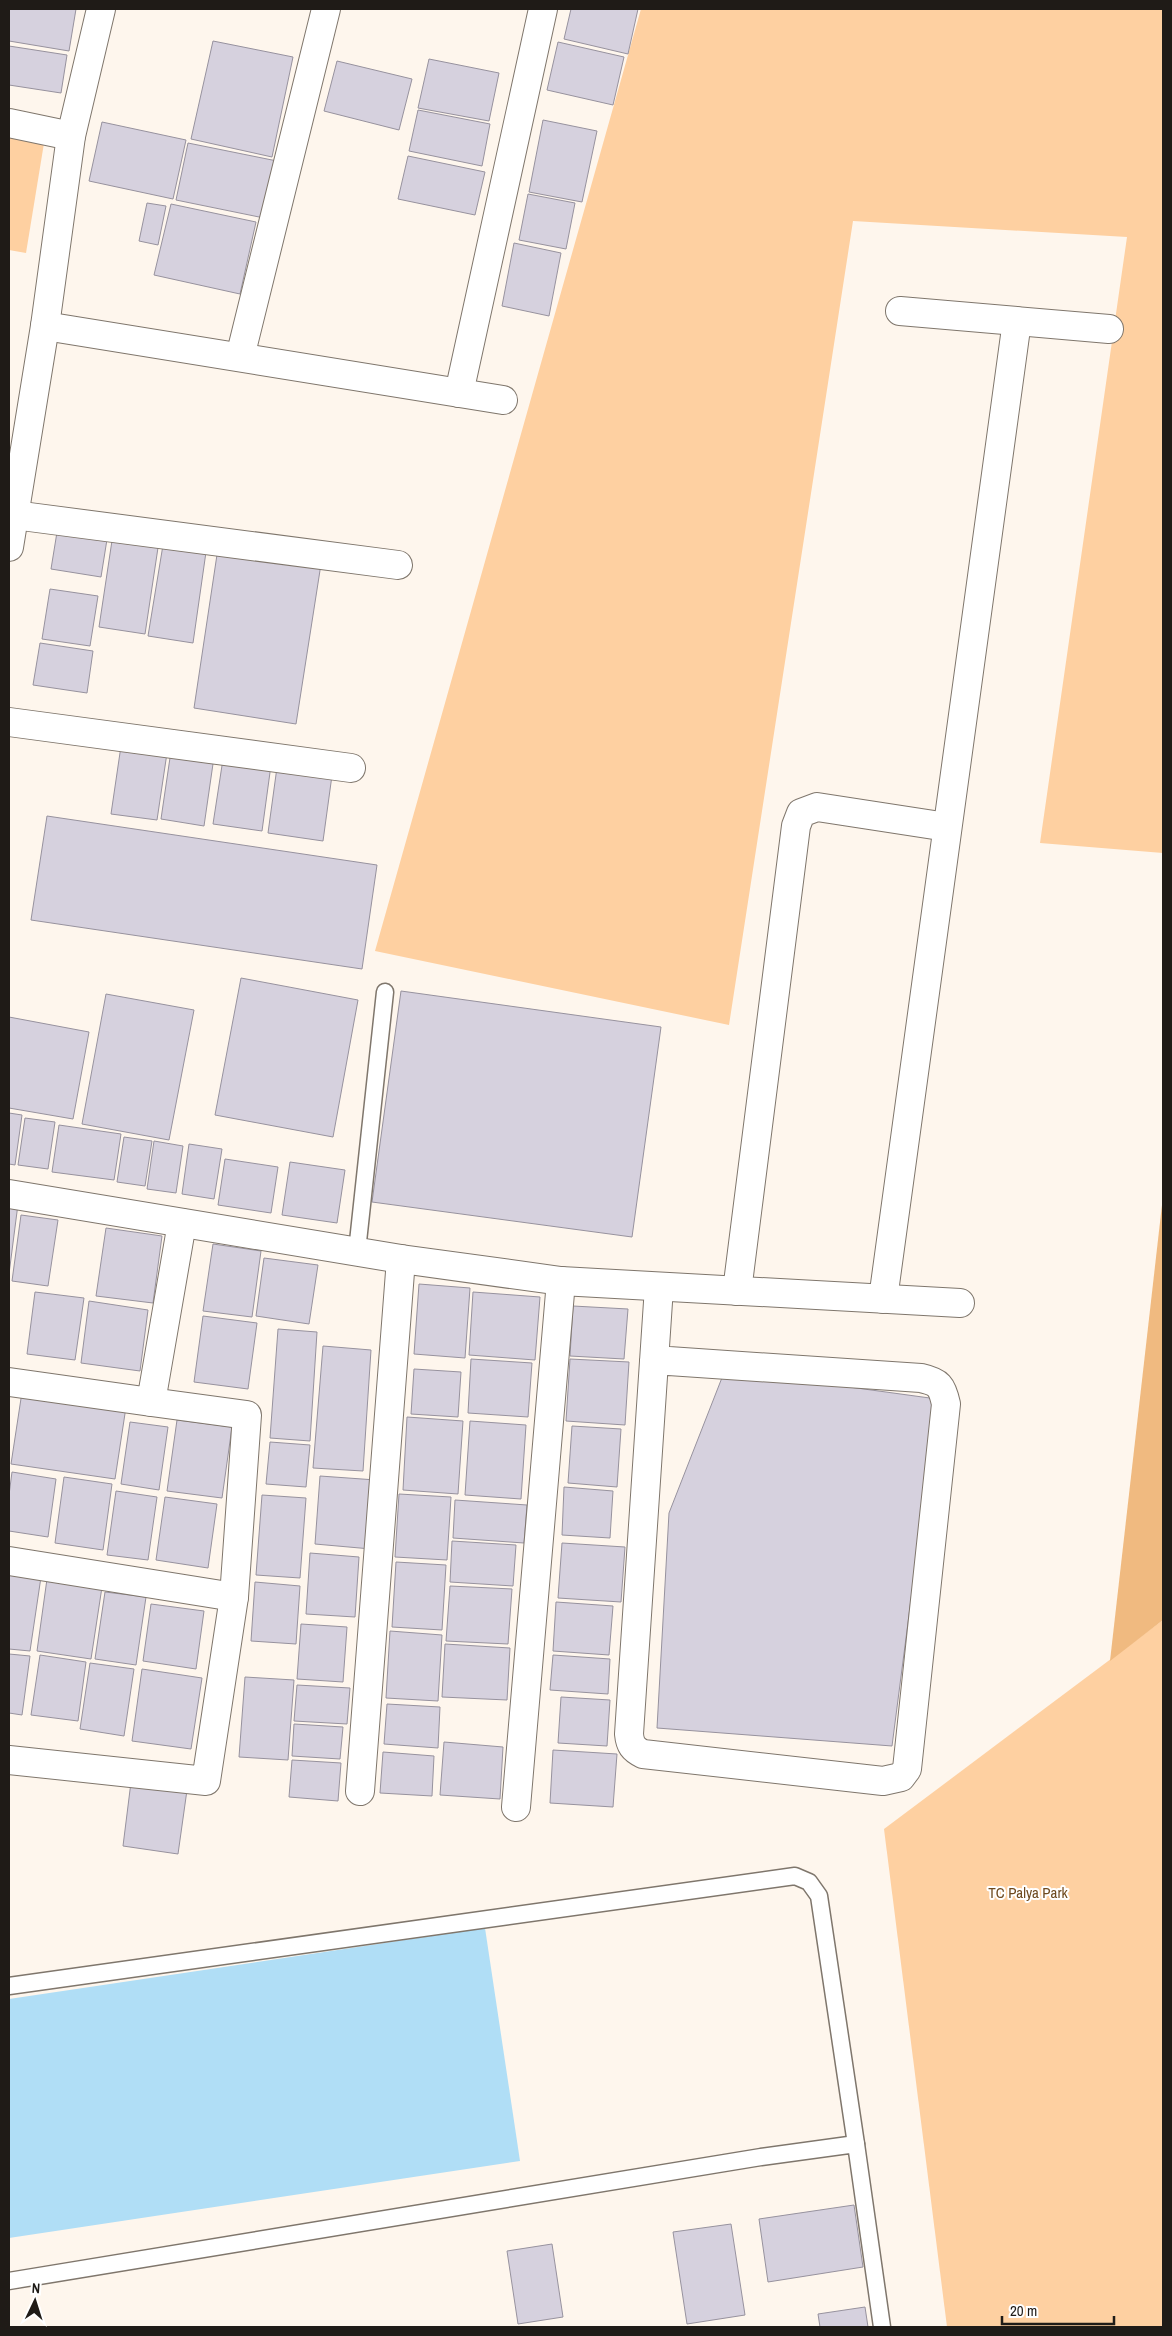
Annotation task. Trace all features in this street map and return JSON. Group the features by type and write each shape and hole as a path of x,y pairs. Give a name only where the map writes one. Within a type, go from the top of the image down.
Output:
{"street":[{"path":"9,547 45,326 71,136 101,9"},
{"path":"240,357 326,9"},
{"path":"459,393 543,9"},
{"path":"9,123 71,136"},
{"path":"900,311 1109,329"},
{"path":"883,1299 1017,321"},
{"path":"45,326 503,400"},
{"path":"14,515 398,565"},
{"path":"9,722 351,768"},
{"path":"737,1291 796,826 801,813 817,807 948,827"},
{"path":"9,1194 400,1259 561,1281 960,1303"},
{"path":"151,1402 182,1223"},
{"path":"360,1791 400,1259"},
{"path":"516,1807 561,1281"},
{"path":"654,1360 921,1378 934,1381 943,1390 946,1404 911,1739 907,1768 901,1778 892,1781 873,1780 643,1754 634,1749 629,1734 654,1360 659,1287"},
{"path":"9,1382 247,1415 234,1597 206,1781 9,1760"},
{"path":"9,1561 234,1597"}],"lane":[{"path":"357,1251 385,992"},
{"path":"9,1986 795,1876 809,1882 819,1896 882,2327"},
{"path":"9,2281 771,2155 856,2144"}],"green space":[{"path":"641,9 1163,9 1163,853 1040,843 1127,237 853,221 729,1025 375,951"},
{"path":"9,131 45,137 26,253 9,250"},
{"name":"TC Palya Park","path":"1163,1620 1163,2327 947,2327 884,1829"}],"shaded area":[{"path":"1163,1196 1163,1620 1110,1661"}],"water":[{"path":"485,1928 520,2161 9,2238 9,1999"}],"building":[{"path":"9,9 76,9 69,51 9,41"},
{"path":"571,9 638,9 628,54 564,39"},
{"path":"213,41 293,57 272,157 191,139"},
{"path":"558,42 624,57 613,105 547,90"},
{"path":"9,46 67,55 61,93 9,85"},
{"path":"429,59 499,73 489,121 418,108"},
{"path":"337,61 412,79 399,130 324,111"},
{"path":"418,110 490,124 482,166 409,151"},
{"path":"543,120 597,131 582,202 529,192"},
{"path":"102,122 186,140 173,199 89,181"},
{"path":"188,143 277,161 264,218 176,200"},
{"path":"408,156 485,172 475,215 398,199"},
{"path":"528,194 575,203 566,249 519,240"},
{"path":"147,203 166,206 158,245 139,241"},
{"path":"171,204 256,222 240,294 154,275"},
{"path":"514,243 561,253 549,316 502,306"},
{"path":"58,526 108,533 101,577 51,569"},
{"path":"113,534 159,541 145,634 99,627"},
{"path":"163,545 206,552 193,643 148,636"},
{"path":"218,548 321,564 296,724 194,708"},
{"path":"50,589 98,596 90,646 42,639"},
{"path":"40,643 93,651 87,693 33,685"},
{"path":"121,746 167,753 157,820 111,814"},
{"path":"171,751 214,757 204,826 161,819"},
{"path":"223,759 271,765 262,831 213,824"},
{"path":"278,760 333,768 323,841 268,833"},
{"path":"47,816 377,865 362,969 31,920"},
{"path":"241,978 358,1000 333,1137 215,1115"},
{"path":"401,991 661,1027 632,1237 372,1202"},
{"path":"106,994 194,1010 169,1140 82,1124"},
{"path":"9,1017 89,1032 73,1119 9,1108"},
{"path":"9,1113 22,1115 15,1165 9,1164"},
{"path":"25,1118 55,1122 48,1169 18,1165"},
{"path":"59,1125 121,1134 114,1180 52,1172"},
{"path":"124,1137 152,1141 145,1186 117,1182"},
{"path":"154,1141 183,1146 176,1193 147,1189"},
{"path":"189,1144 222,1149 214,1199 182,1194"},
{"path":"225,1159 278,1167 271,1213 218,1205"},
{"path":"290,1162 345,1170 337,1223 282,1215"},
{"path":"9,1203 18,1204 9,1274"},
{"path":"21,1215 58,1220 48,1286 12,1281"},
{"path":"106,1228 162,1236 153,1303 96,1296"},
{"path":"213,1244 261,1251 252,1317 203,1311"},
{"path":"264,1258 318,1265 309,1324 256,1316"},
{"path":"419,1284 470,1288 465,1358 414,1354"},
{"path":"35,1292 84,1298 75,1360 27,1354"},
{"path":"473,1292 540,1297 535,1360 469,1355"},
{"path":"89,1301 148,1310 140,1371 81,1363"},
{"path":"573,1306 628,1309 624,1359 570,1356"},
{"path":"203,1316 257,1323 248,1389 194,1382"},
{"path":"278,1329 317,1332 310,1441 270,1438"},
{"path":"323,1346 371,1350 363,1471 313,1468"},
{"path":"471,1359 532,1363 528,1417 468,1413"},
{"path":"570,1359 629,1362 625,1425 566,1421"},
{"path":"414,1369 461,1372 458,1417 411,1414"},
{"path":"725,1370 937,1399 892,1746 657,1728 669,1513"},
{"path":"22,1392 126,1407 115,1479 11,1464"},
{"path":"407,1417 463,1421 458,1494 403,1490"},
{"path":"177,1420 232,1427 222,1498 167,1491"},
{"path":"470,1421 526,1425 521,1499 465,1495"},
{"path":"130,1422 168,1427 159,1490 121,1484"},
{"path":"572,1426 621,1429 617,1487 568,1483"},
{"path":"270,1442 310,1445 306,1487 266,1484"},
{"path":"12,1472 56,1479 48,1537 9,1531 9,1495"},
{"path":"320,1476 376,1480 371,1549 315,1544"},
{"path":"64,1477 112,1484 103,1550 55,1543"},
{"path":"564,1487 613,1491 610,1538 562,1535"},
{"path":"116,1491 157,1497 148,1560 107,1555"},
{"path":"399,1494 451,1497 447,1560 395,1557"},
{"path":"262,1495 306,1498 300,1578 256,1575"},
{"path":"165,1497 217,1504 208,1568 156,1560"},
{"path":"455,1500 527,1505 524,1543 453,1538"},
{"path":"452,1541 516,1545 513,1586 450,1582"},
{"path":"562,1543 625,1547 621,1602 558,1598"},
{"path":"310,1553 359,1557 355,1617 306,1614"},
{"path":"396,1562 446,1565 442,1630 392,1627"},
{"path":"9,1573 41,1577 30,1651 9,1649"},
{"path":"47,1579 102,1587 91,1659 37,1651"},
{"path":"255,1582 300,1586 296,1644 251,1641"},
{"path":"450,1586 512,1589 508,1644 446,1641"},
{"path":"105,1592 146,1597 136,1665 95,1659"},
{"path":"556,1602 613,1606 609,1655 553,1651"},
{"path":"151,1604 204,1611 196,1669 143,1661"},
{"path":"301,1624 347,1627 343,1682 297,1679"},
{"path":"390,1631 442,1635 438,1701 386,1698"},
{"path":"445,1644 510,1648 507,1700 442,1697"},
{"path":"9,1654 30,1656 22,1715 9,1713"},
{"path":"40,1655 86,1662 78,1721 31,1715"},
{"path":"553,1655 610,1659 608,1694 550,1690"},
{"path":"90,1663 134,1669 124,1736 80,1729"},
{"path":"142,1669 202,1678 191,1749 132,1741"},
{"path":"245,1677 294,1680 288,1760 239,1757"},
{"path":"297,1685 350,1688 347,1724 294,1721"},
{"path":"561,1697 610,1700 607,1746 558,1743"},
{"path":"387,1704 440,1707 438,1748 384,1744"},
{"path":"294,1724 343,1727 340,1759 292,1756"},
{"path":"444,1742 503,1747 500,1799 440,1795"},
{"path":"553,1750 617,1754 613,1807 550,1803"},
{"path":"383,1752 434,1756 432,1796 380,1793"},
{"path":"292,1760 341,1763 338,1801 289,1797"},
{"path":"131,1782 187,1790 178,1854 123,1846"},
{"path":"854,2205 863,2267 768,2282 759,2219"},
{"path":"731,2224 745,2315 687,2324 673,2232"},
{"path":"552,2244 563,2317 518,2324 507,2251"},
{"path":"865,2307 868,2327 820,2327 818,2314"}]}
